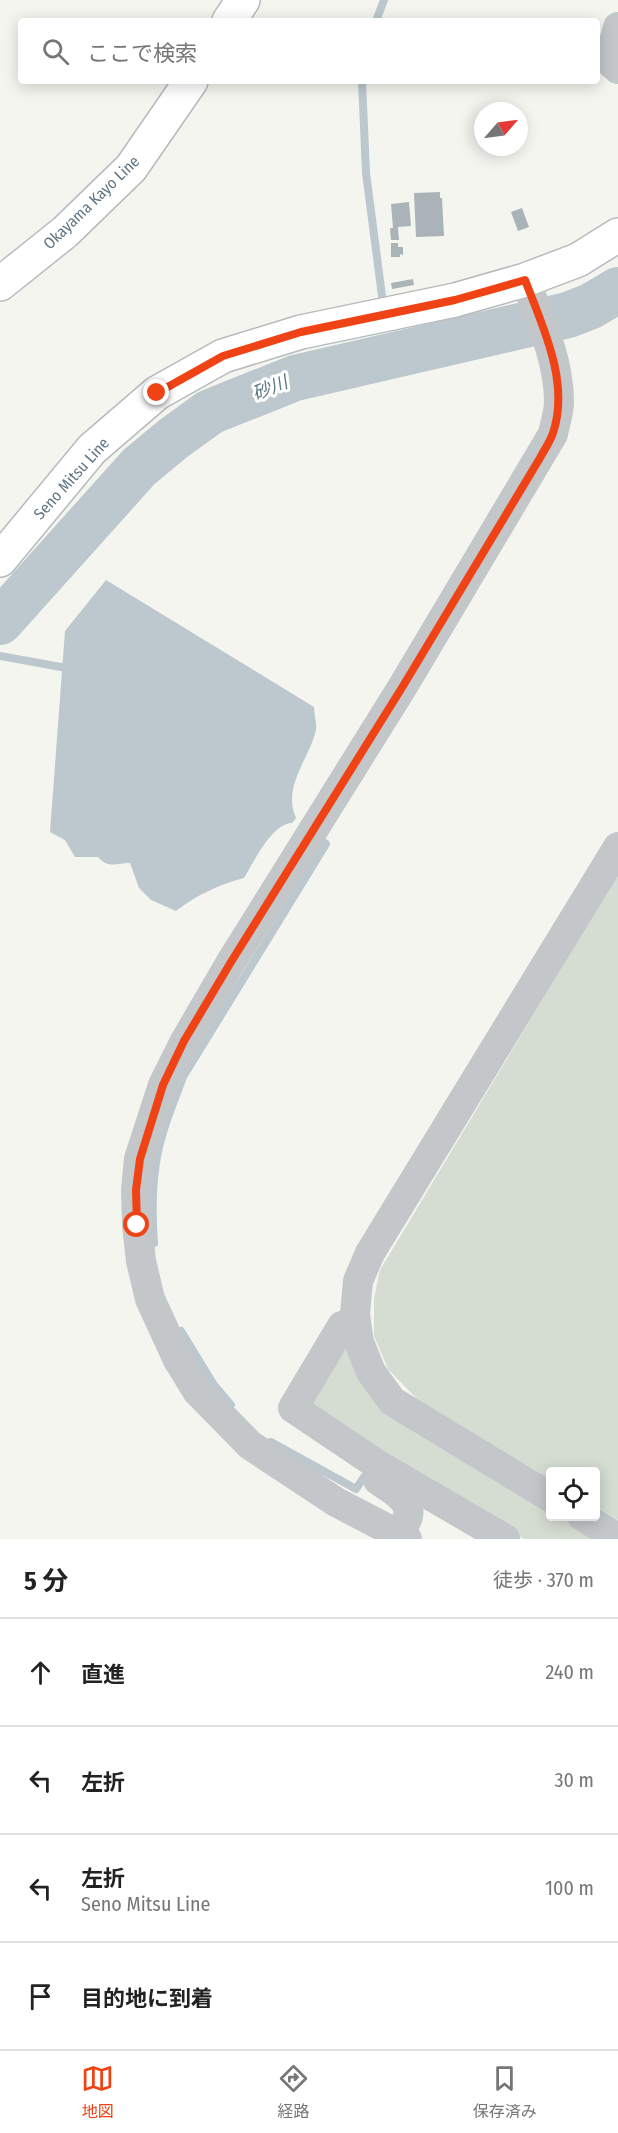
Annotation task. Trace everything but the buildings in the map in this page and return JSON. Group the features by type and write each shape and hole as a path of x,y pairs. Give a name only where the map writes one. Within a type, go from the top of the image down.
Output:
{"main road":[{"path":"231,18 243,0"},
{"name":"Okayama Kayo Line","path":"0,284 65,232 131,168 189,84"},
{"name":"Seno Mitsu Line","path":"0,560 92,449 157,393 223,356 301,332 455,300 535,306 578,260 618,235"}],"street":[{"path":"618,27 609,61 618,69"},
{"path":"378,1465 371,1475 402,1497 407,1506 409,1516 403,1537 336,1502 250,1446 197,1391 178,1360 150,1299 141,1261 137,1225 136,1190 140,1159 163,1085 184,1041 403,686 553,434 559,405 558,378 535,306"},
{"path":"546,1495 392,1401 371,1372 359,1342 355,1314 358,1281 370,1253 618,846"},
{"path":"356,1322 342,1326 293,1408 378,1465 505,1539"},
{"path":"590,1521 618,1538"}],"shaded area":[{"path":"106,580 314,707 316,730 298,773 292,795 296,818 292,823 277,829 244,878 208,891 176,911 151,900 139,888 130,863 109,864 98,857 75,857 65,840 50,832 65,631"},
{"path":"618,874 618,1520 600,1509 600,1467 546,1467 546,1478 417,1399 388,1369 374,1336 374,1298 380,1270"},
{"path":"347,1332 363,1374 546,1505 546,1521 571,1521 601,1539 524,1539 378,1452 303,1404"}],"waterway":[{"path":"377,18 384,0"},
{"path":"362,84 366,173 382,296"},
{"name":"砂川","path":"0,622 139,467 210,412 295,378 568,315 591,306 618,290"},
{"path":"389,346 390,355"},
{"path":"0,656 72,669"},
{"path":"154,1243 153,1193 158,1152 167,1119 183,1077 326,844 322,841"},
{"path":"181,1331 214,1385 231,1405"},
{"path":"271,1442 356,1489 364,1477"}],"route":[{"path":"137,1225 136,1190 140,1159 163,1085 184,1041 403,686 540,458 553,434 559,405 558,378 544,330 525,280 455,300 301,332 223,356 157,393"}]}
